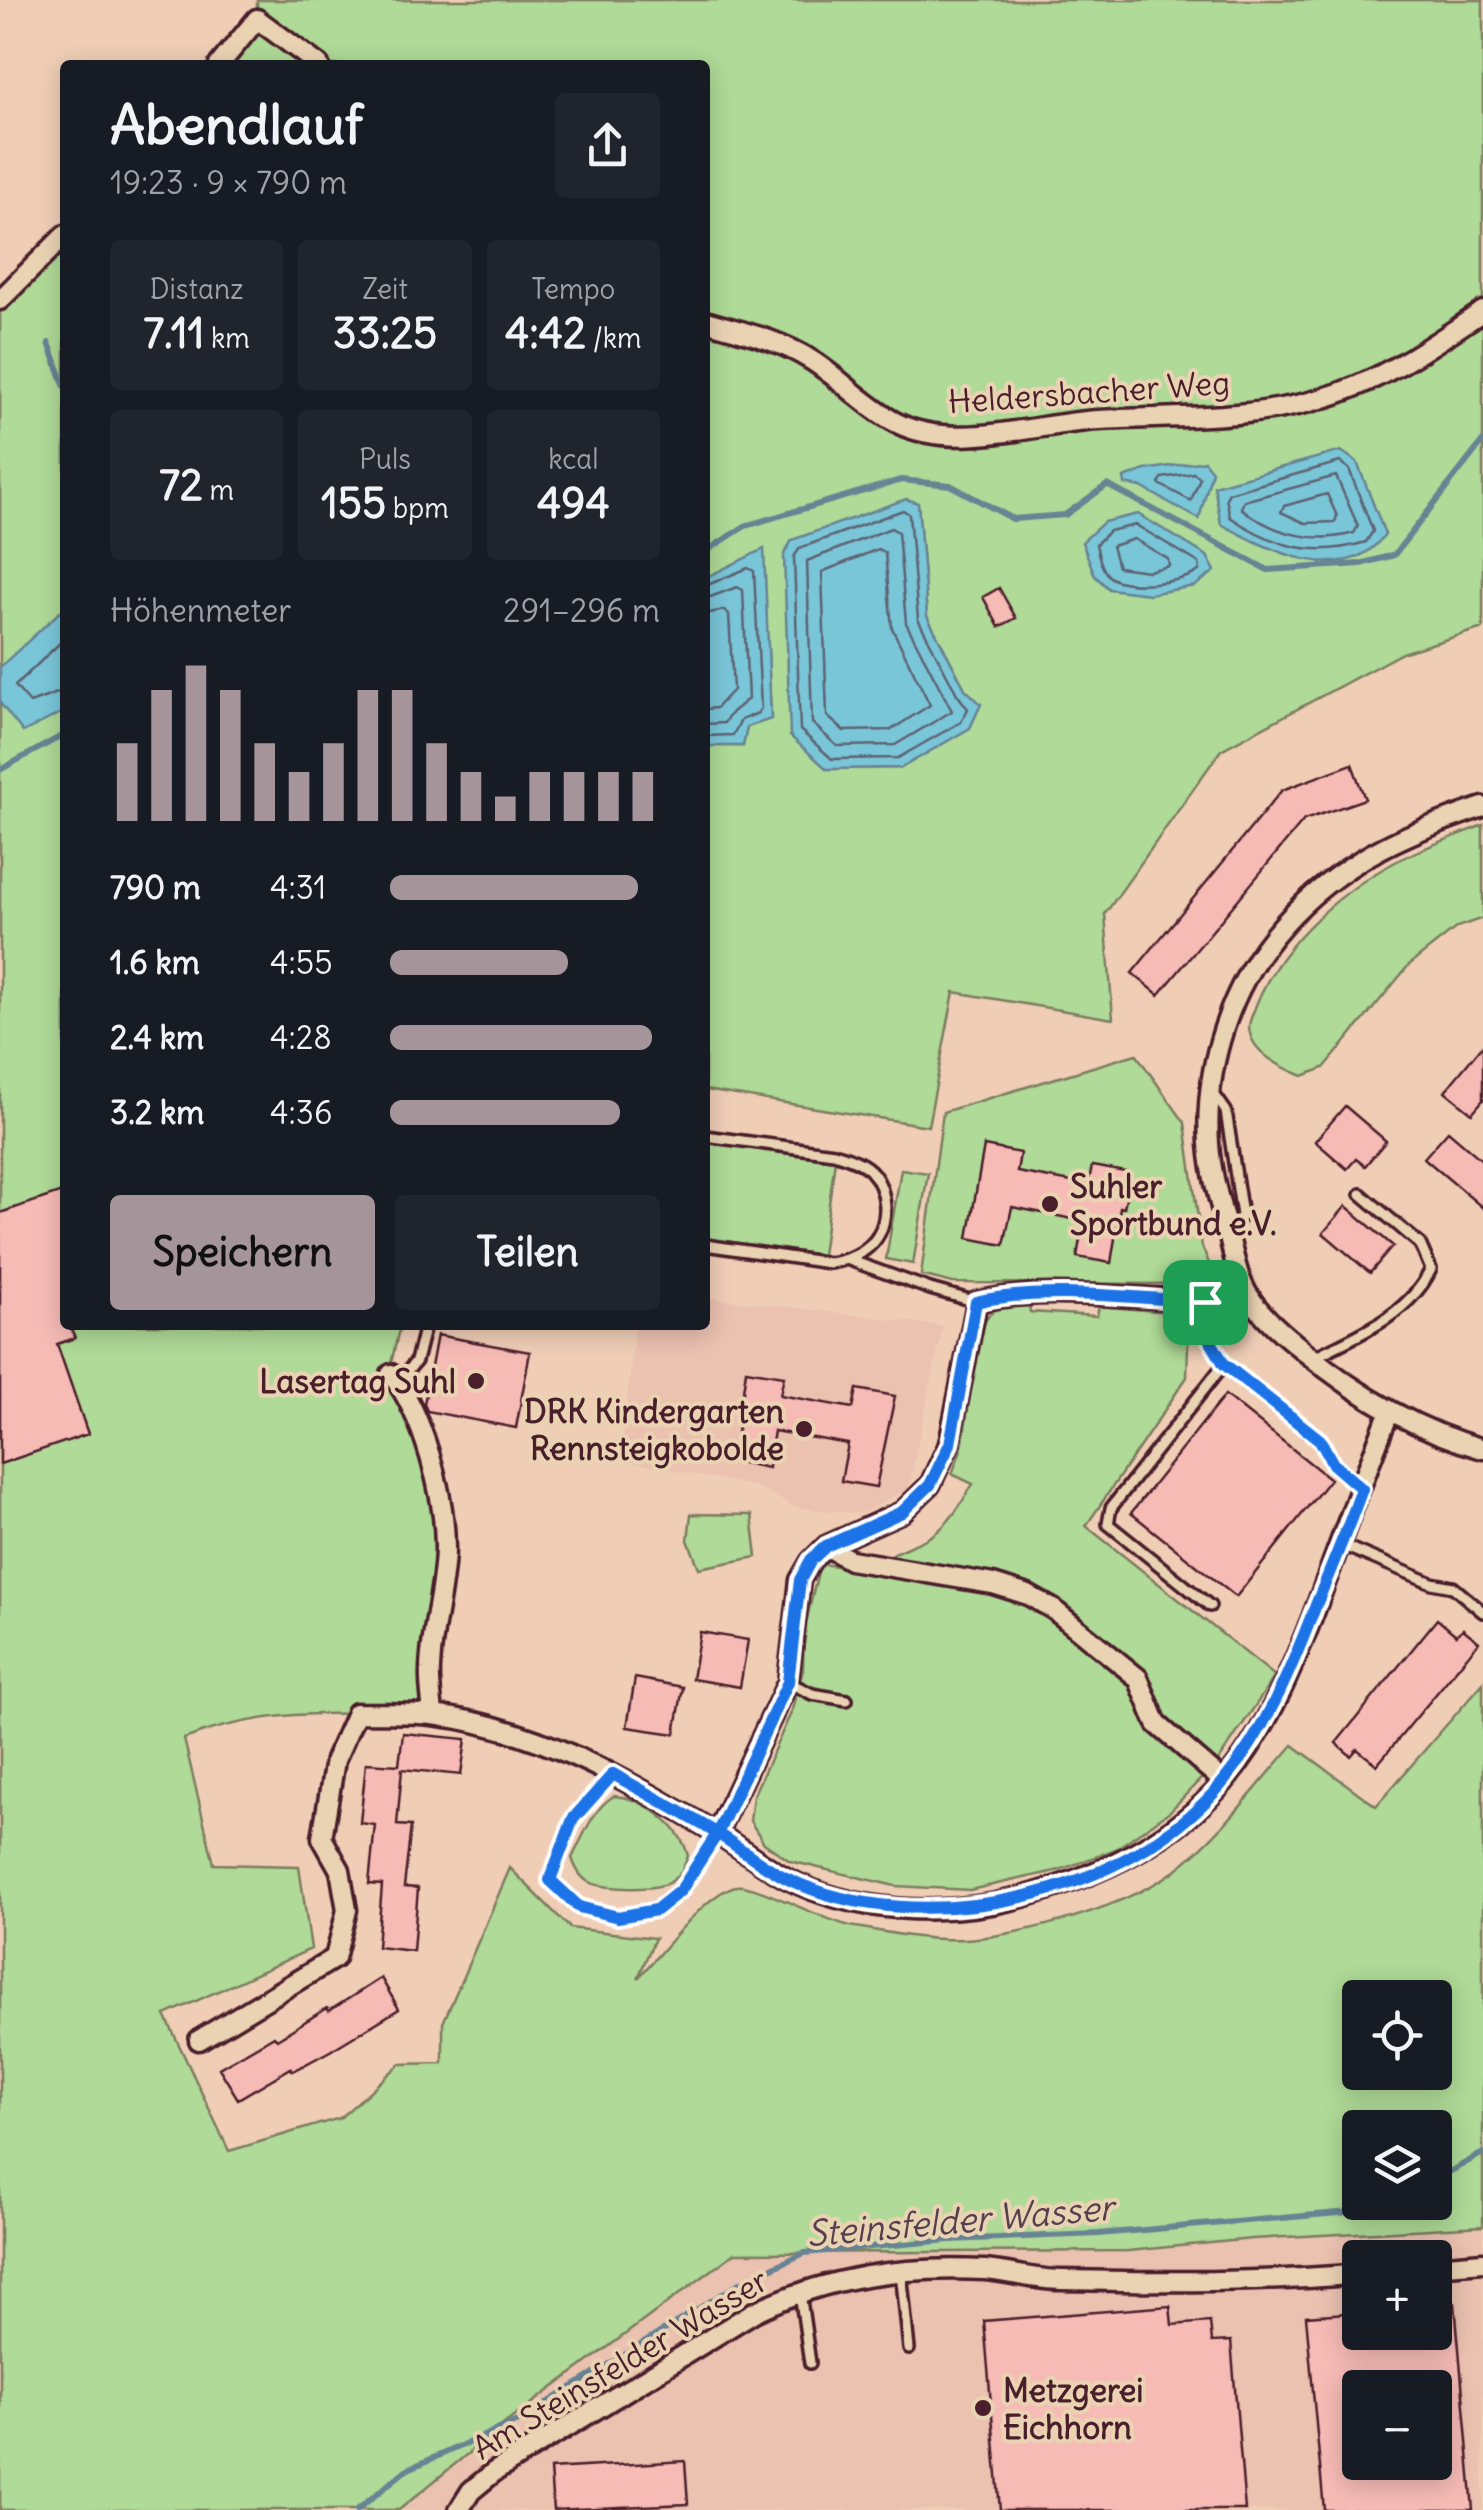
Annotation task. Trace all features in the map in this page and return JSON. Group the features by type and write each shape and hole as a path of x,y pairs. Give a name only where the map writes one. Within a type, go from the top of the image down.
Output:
{"street":[{"path":"222,60 257,9 313,60"},
{"path":"0,300 60,240"},
{"name":"Heldersbacher Weg","path":"710,321 762,337 809,358 897,423 930,432 980,434 1094,420 1247,412 1317,400 1401,366 1483,312"},
{"path":"1483,807 1417,829 1372,851 1318,892 1282,926 1255,962 1222,1032 1212,1090 1209,1143 1238,1274 1250,1297 1279,1331 1389,1413 1483,1449"},
{"path":"717,1834 788,1682 800,1580 811,1560 826,1546 902,1512 930,1485 950,1444 976,1302 1000,1297 1205,1302 1250,1297"},
{"path":"394,1378 421,1432 442,1508 445,1550 430,1669 432,1715"},
{"path":"199,2040 335,1958 347,1910 340,1870 322,1838 334,1760 356,1713 432,1715 494,1728 568,1753 613,1774 788,1879 839,1897 936,1910 990,1904 1059,1888 1128,1858 1170,1830 1224,1782 1272,1711 1342,1545 1389,1413"},
{"path":"826,1546 850,1560 993,1584 1028,1594 1053,1609 1138,1678 1157,1724 1224,1782"},
{"path":"1452,2265 1483,2262"},
{"name":"Am Steinsfelder Wasser","path":"459,2510 471,2492 494,2472 754,2312 800,2290 901,2271 988,2270 1055,2280 1296,2280 1342,2276"}],"lane":[{"path":"710,1137 834,1152 871,1171 883,1190 882,1232 870,1248 849,1260 830,1263 710,1246"},
{"path":"1312,1358 1400,1309 1422,1289 1431,1269 1420,1244 1361,1194"},
{"path":"849,1260 930,1290 976,1302"},
{"path":"1205,1302 1207,1335 1224,1364 1320,1440 1333,1464 1362,1489"},
{"path":"394,1378 416,1361 425,1330"},
{"path":"1210,1606 1108,1524 1111,1508 1224,1364"},
{"path":"1342,1545 1432,1583 1453,1586 1483,1612"},
{"path":"788,1682 812,1694 848,1700"},
{"path":"613,1774 573,1819 550,1880 579,1907 618,1917 656,1910 681,1890 717,1834"},
{"path":"901,2271 909,2349"},
{"path":"800,2290 810,2363"}],"shaded area":[{"path":"710,1298 943,1326 908,1489 861,1514 794,1507 758,1487 621,1460 634,1330 710,1330"},
{"path":"1483,2166 1483,2510 399,2510 504,2424 735,2253 1342,2203 1342,2220 1452,2220 1452,2189"}],"green space":[{"path":"257,0 1483,0 1483,628 1402,653 1221,750 1105,914 1113,1019 954,992 928,1126 710,1091 710,746 743,746 747,727 771,718 763,550 710,576 710,60 223,60 257,19","holes":["918,504 927,616 965,689 901,768 827,769 813,755"]},
{"path":"60,240 60,1330 399,1330 387,1381 402,1387 442,1508 433,1715 307,1714 246,1721 184,1739 214,1864 299,1866 311,1949 165,2015 229,2151 340,2118 400,2064 443,2063 443,2023 510,1868 570,1928 655,1938 638,1978 698,1911 725,1890 737,1886 758,1890 851,1926 896,1934 967,1939 1028,1929 1094,1911 1173,1872 1221,1828 1293,1745 1376,1806 1483,1683 1483,2226 1252,2239 1128,2251 735,2253 504,2424 399,2510 0,2510 0,300"},
{"path":"1483,825 1483,918 1457,927 1409,965 1324,1068 1303,1076 1261,1052 1251,1036 1251,1019 1267,982 1298,938 1338,900 1382,869"},
{"path":"1136,1054 1185,1123 1202,1247 1210,1265 1210,1277 1203,1284 953,1283 921,1275 943,1112"},
{"path":"710,1143 835,1160 822,1255 710,1239"},
{"path":"901,1169 928,1173 913,1264 886,1259"},
{"path":"1005,1301 1029,1303 1030,1312 1097,1316 1099,1306 1189,1314 1187,1377 1086,1526 1275,1676 1219,1760 1170,1811 1116,1849 1060,1870 970,1890 895,1886 790,1861 764,1843 750,1821 753,1796 791,1713 803,1670 804,1631 820,1564 877,1571 894,1553 938,1531 955,1512 973,1484 952,1474 962,1447 980,1332 988,1316"},
{"path":"691,1514 752,1515 757,1557 699,1568 688,1540"},
{"path":"614,1796 649,1808 678,1834 688,1856 682,1870 670,1882 643,1888 608,1887 587,1881 578,1872 572,1858 594,1815"}],"water":[{"path":"1341,451 1357,462 1385,534 1369,551 1349,560 1306,559 1261,544 1221,524 1214,486"},
{"path":"1204,461 1212,471 1199,519 1141,487 1125,484 1124,478 1145,470"},
{"path":"906,499 918,503 927,616 965,689 981,704 970,728 901,768 827,769 790,736 784,554 792,540"},
{"path":"1138,514 1207,556 1215,571 1195,586 1149,594 1109,589 1095,576 1082,542 1104,522"},
{"path":"764,549 771,719 747,727 743,746 710,746 710,576"},
{"path":"60,612 60,714 23,732 0,703 0,667"}],"building":[{"path":"999,588 1016,618 999,627 983,597"},
{"path":"1352,764 1365,799 1304,820 1159,995 1132,973 1282,790"},
{"path":"1483,1045 1483,1100 1472,1113 1445,1091"},
{"path":"1345,1106 1386,1141 1365,1166 1356,1159 1347,1169 1315,1141"},
{"path":"1448,1131 1483,1161 1483,1208 1424,1158"},
{"name":"Suhler Sportbund e.V.","path":"984,1146 1020,1153 1017,1172 1088,1185 1092,1166 1131,1173 1124,1208 1120,1207 1111,1263 1077,1257 1083,1221 1012,1207 1004,1245 968,1238"},
{"path":"60,1193 60,1330 72,1330 75,1338 57,1344 88,1434 0,1464 0,1213"},
{"path":"1346,1206 1393,1246 1370,1273 1323,1233"},
{"name":"Lasertag Suhl","path":"437,1335 530,1352 516,1428 427,1411 424,1404"},
{"name":"DRK Kindergarten Rennsteigkobolde","path":"746,1370 784,1376 780,1395 853,1408 857,1389 895,1396 876,1487 841,1481 848,1444 774,1431 768,1468 733,1461"},
{"path":"1225,1395 1330,1479 1236,1597 1131,1513"},
{"path":"1437,1619 1456,1635 1463,1629 1479,1642 1377,1765 1357,1749 1351,1756 1336,1743"},
{"path":"700,1632 748,1640 740,1687 692,1679"},
{"path":"635,1678 683,1687 675,1734 627,1727"},
{"path":"403,1733 466,1739 461,1775 402,1769 397,1825 411,1826 404,1887 418,1888 413,1951 377,1947 382,1885 369,1884 375,1825 360,1823 366,1763 399,1765"},
{"path":"381,1978 399,2009 238,2099 219,2068 327,2008 329,2011"},
{"path":"1455,2303 1473,2510 1324,2510 1306,2316 1342,2313 1342,2350 1452,2350"},
{"path":"1170,2306 1172,2325 1210,2322 1212,2342 1231,2341 1245,2510 1000,2510 984,2321"},
{"path":"685,2461 688,2504 553,2510 550,2469"}],"waterway":[{"path":"49,343 60,373"},
{"path":"710,549 745,526 901,480 950,485 1013,519 1065,515 1107,485 1268,570 1360,564 1394,555 1483,441"},
{"path":"0,770 60,737"},
{"name":"Steinsfelder Wasser","path":"1452,2170 1483,2153"},
{"name":"Steinsfelder Wasser","path":"357,2510 406,2470 522,2419 738,2284 804,2253 949,2240 1098,2234 1342,2213"}],"place":[{"name":"Suhler Sportbund e.V.","path":"1050,1204"},
{"name":"Lasertag Suhl","path":"476,1381"},
{"name":"DRK Kindergarten Rennsteigkobolde","path":"804,1429"},
{"name":"Metzgerei Eichhorn","path":"983,2408"}],"route":[{"path":"1205,1302 1085,1296 1000,1297 976,1302 950,1444 930,1485 902,1512 826,1546 811,1560 800,1580 788,1682 717,1834 681,1890 656,1910 618,1917 579,1907 550,1880 573,1819 613,1774 717,1834 788,1879 839,1897 936,1910 990,1904 1059,1888 1128,1858 1203,1802 1224,1782 1272,1711 1362,1489 1333,1464 1320,1440 1224,1364 1207,1335 1205,1302"}]}
